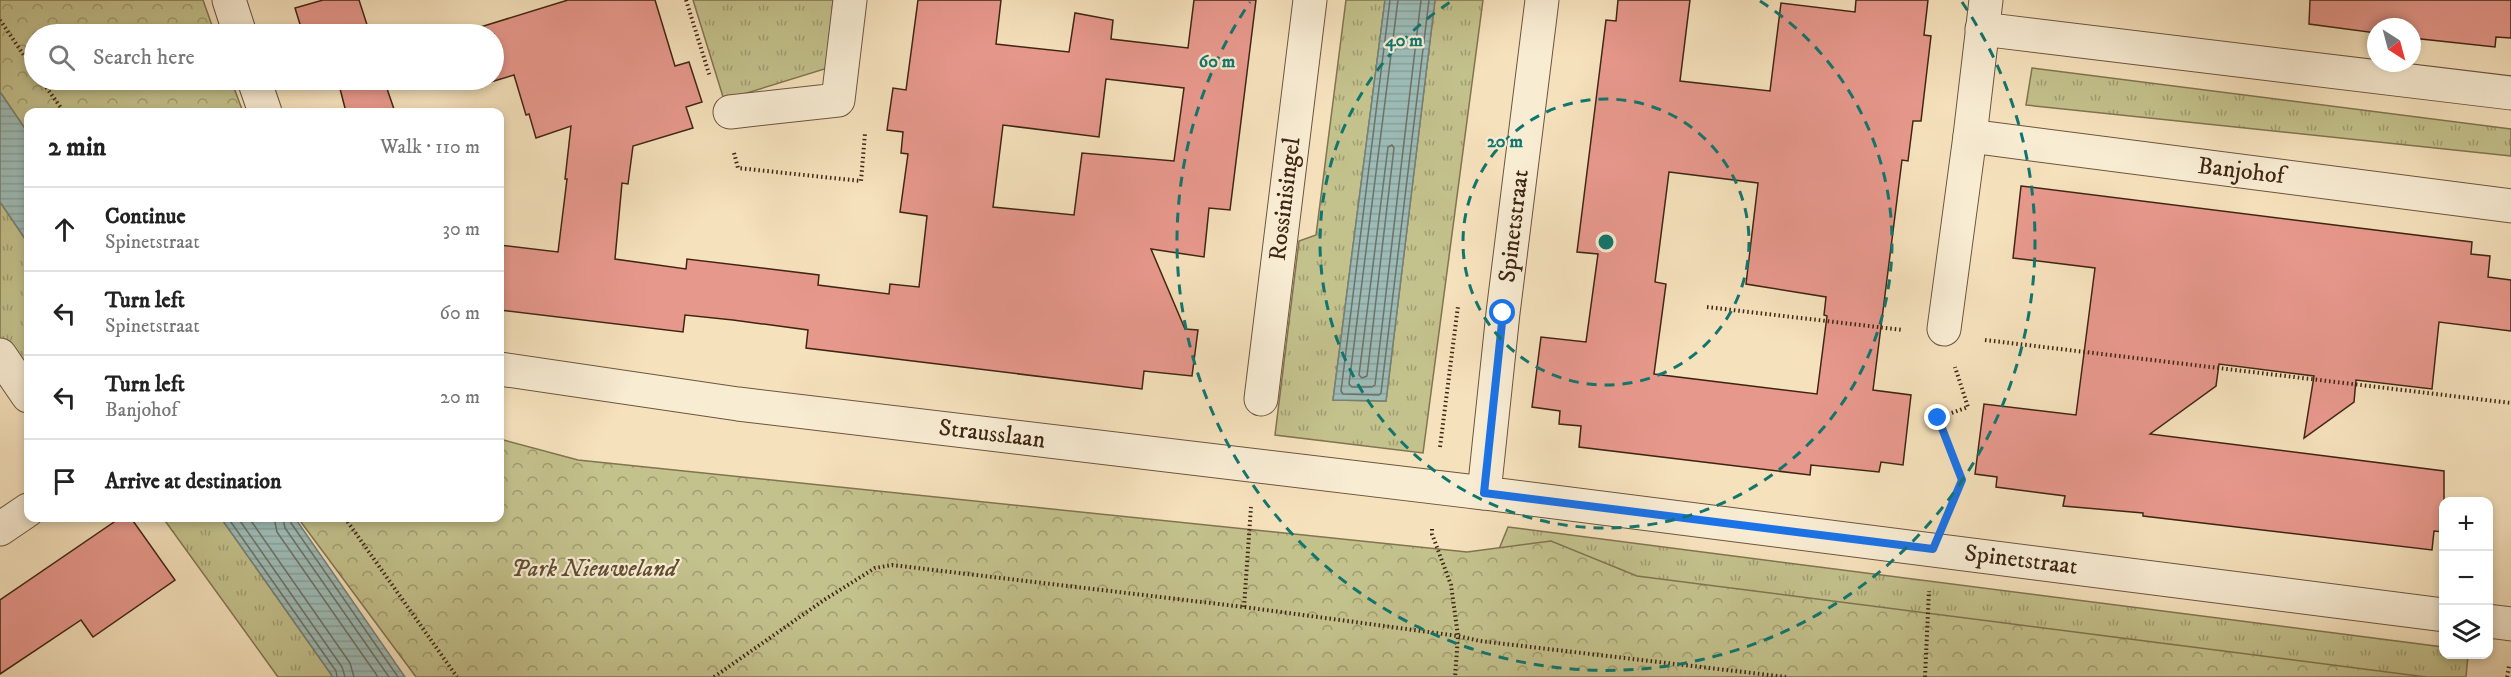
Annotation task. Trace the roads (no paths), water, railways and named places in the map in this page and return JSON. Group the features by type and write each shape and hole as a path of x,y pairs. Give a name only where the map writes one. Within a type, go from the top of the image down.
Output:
{"street":[{"path":"229,0 237,24"},
{"path":"730,112 838,100 850,0"},
{"name":"Rossinisingel","path":"1261,399 1310,0"},
{"name":"Spinetstraat","path":"1542,0 1503,313 1484,493 2439,614"},
{"path":"1944,332 1984,15 2511,93"},
{"path":"257,90 264,108"},
{"name":"Banjohof","path":"1970,135 2511,206"},
{"path":"0,355 24,390"},
{"name":"Strausslaan","path":"504,370 738,404 1484,493"},
{"path":"0,529 24,513"},
{"path":"2493,622 2511,624"}],"water":[{"path":"1385,0 1435,0 1386,401 1333,400"},
{"path":"0,92 24,127 24,237 0,202"},
{"path":"224,522 298,522 405,677 333,677"}],"park label":[{"name":"Park Nieuweland","path":"594,569"}]}
